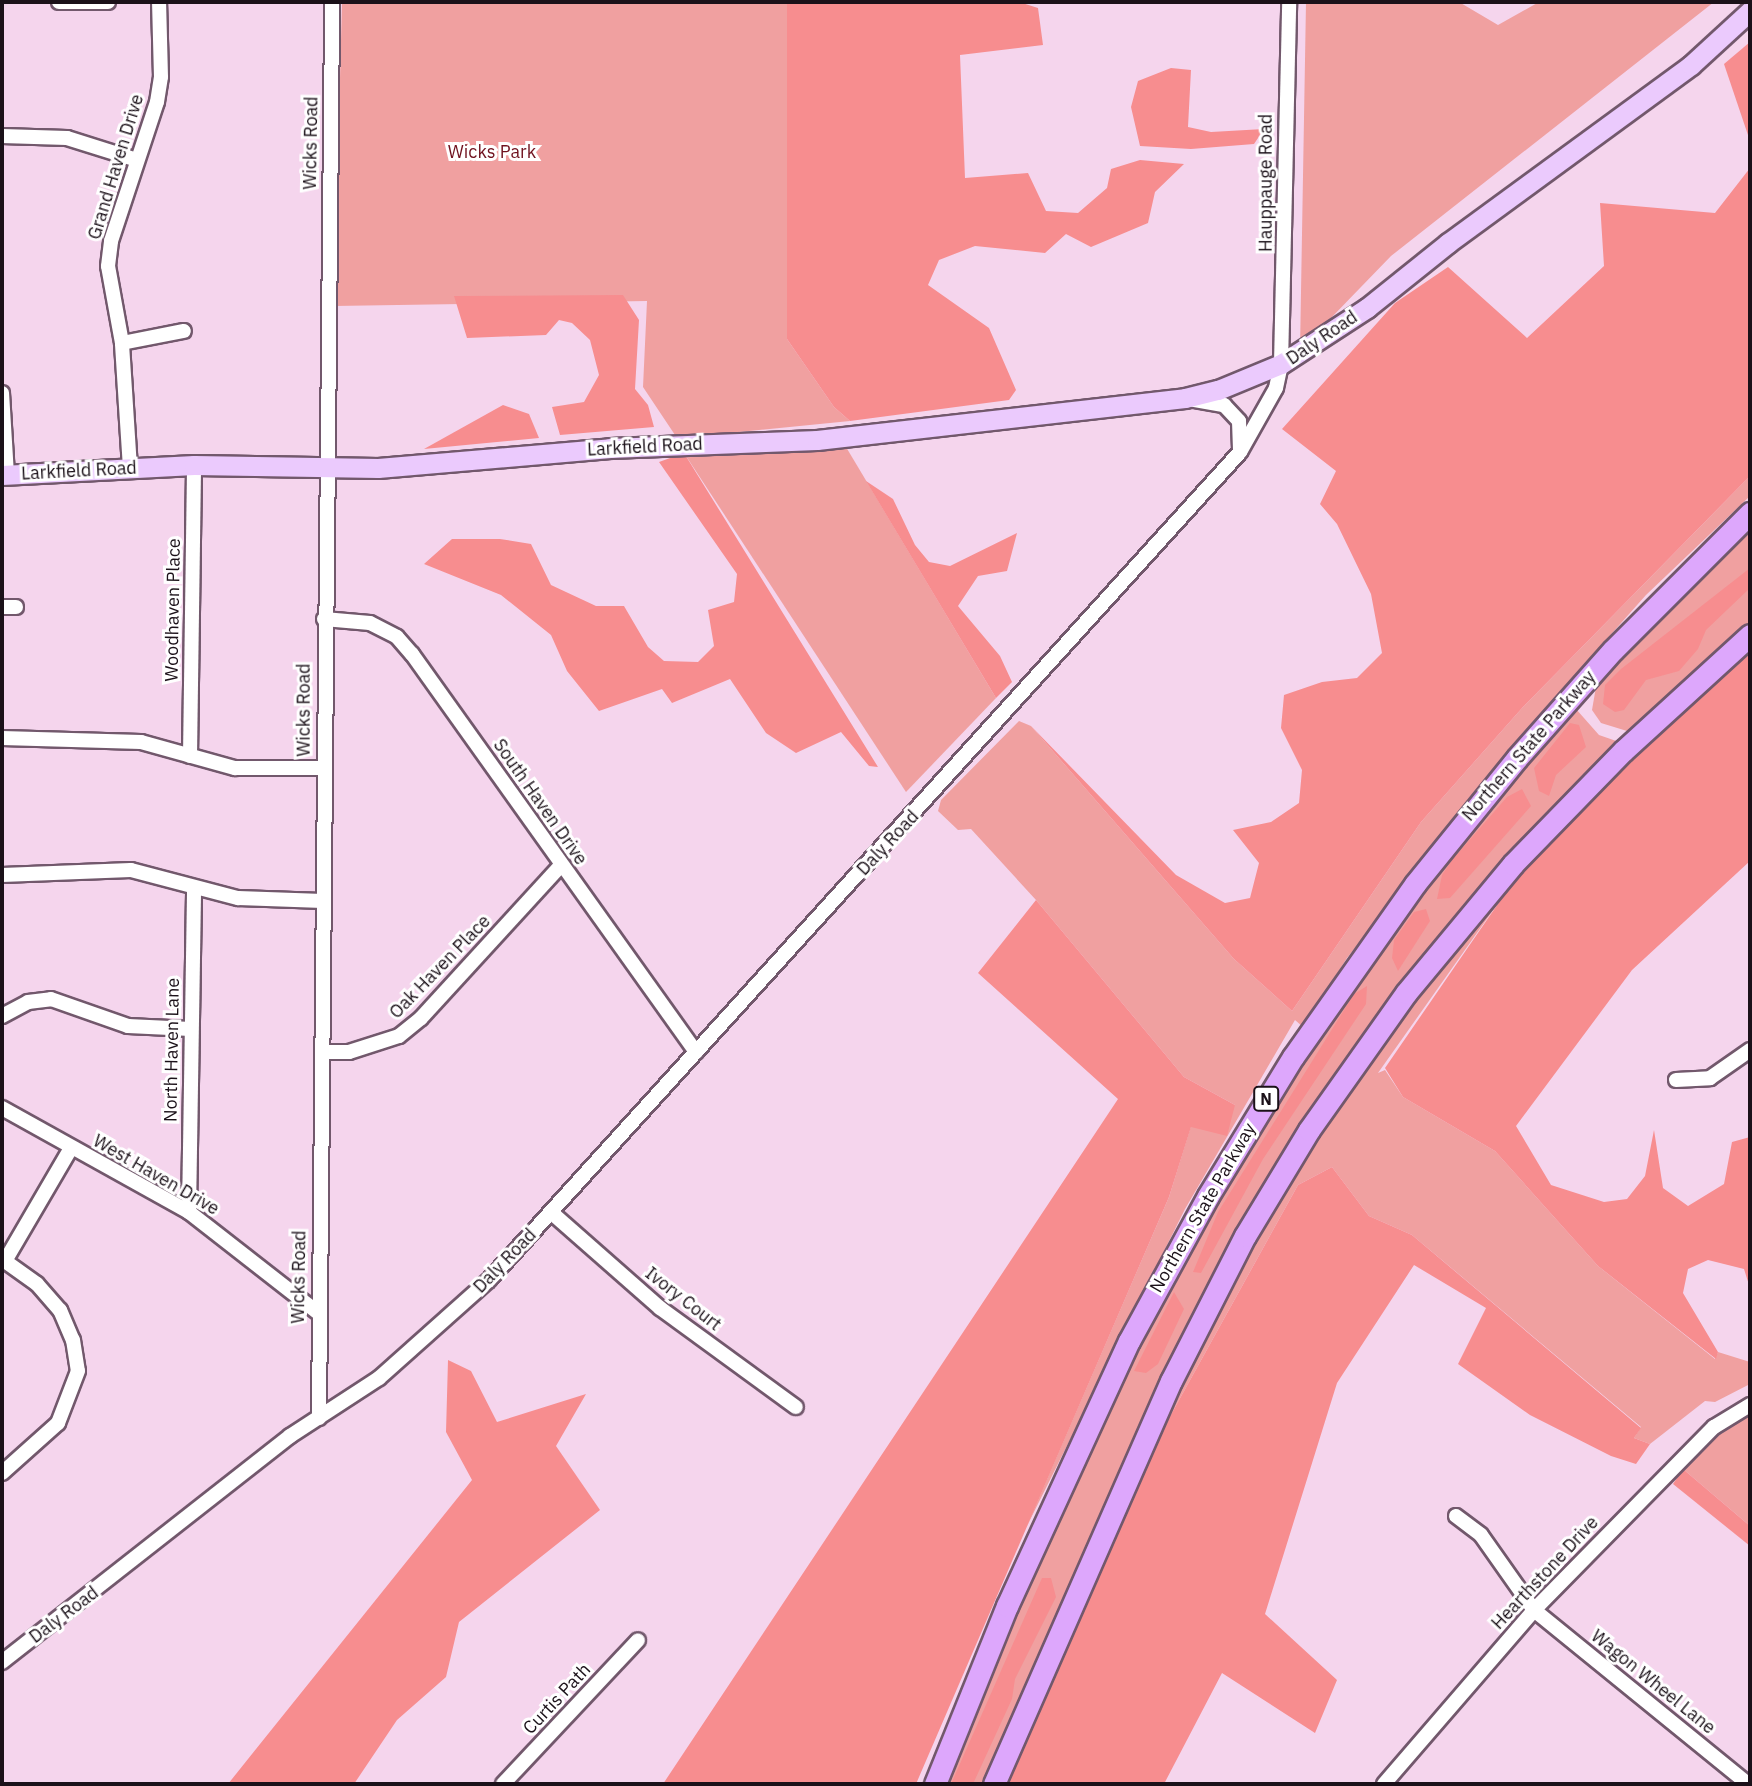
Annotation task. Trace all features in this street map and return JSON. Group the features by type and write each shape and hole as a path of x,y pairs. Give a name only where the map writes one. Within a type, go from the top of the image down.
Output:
{"highway":[{"name":"Northern State Parkway","path":"935,1784 1007,1606 1123,1353 1208,1196 1293,1058 1415,884 1508,768 1613,650 1750,513"},
{"path":"994,1784 1171,1381 1245,1236 1309,1130 1406,993 1513,864 1614,760 1750,635"}],"main road":[{"name":"Daly Road","path":"1282,364 1367,308 1448,243 1691,65 1750,11"},
{"name":"Larkfield Road","path":"4,475 194,465 378,468 610,448 817,440 1185,398 1282,364"}],"street":[{"path":"59,2 108,2"},
{"name":"Grand Haven Drive","path":"130,468 122,344 108,266 111,241 161,77 159,2"},
{"name":"Wicks Road","path":"319,1418 317,1312 332,2"},
{"name":"Hauppauge Road","path":"1282,364 1289,2"},
{"path":"2,136 67,138 137,160"},
{"path":"122,344 184,331"},
{"name":"Daly Road","path":"2,1662 290,1436 379,1378 434,1332 552,1213 1240,452 1276,388 1282,364"},
{"path":"2,393 4,475"},
{"path":"1185,398 1224,405 1239,421 1240,452"},
{"name":"Woodhaven Place","path":"190,756 194,465"},
{"name":"South Haven Drive","path":"324,619 370,623 397,637 696,1052"},
{"path":"2,738 141,742 235,768 323,768"},
{"name":"Oak Haven Place","path":"322,1052 349,1052 399,1036 421,1018 561,865"},
{"path":"2,875 131,870 194,889 238,898 323,901"},
{"name":"North Haven Lane","path":"189,1212 194,889"},
{"path":"2,1016 27,1002 51,999 128,1026 191,1028"},
{"path":"1676,1080 1710,1079 1750,1050"},
{"name":"West Haven Drive","path":"2,1108 189,1212 317,1312"},
{"path":"2,1474 58,1423 78,1371 73,1340 60,1310 37,1284 4,1260 71,1148"},
{"name":"Ivory Court","path":"552,1213 660,1308 796,1407"},
{"name":"Hearthstone Drive","path":"1384,1784 1534,1610 1714,1427 1750,1405"},
{"name":"Wagon Wheel Lane","path":"1456,1517 1481,1535 1534,1610 1748,1784"},
{"name":"Curtis Path","path":"503,1784 638,1640"}],"green space":[{"name":"Wicks Park","path":"342,2 787,2 787,339 834,407 850,421 677,438 643,387 647,301 334,306"},
{"path":"1306,2 1459,2 1498,25 1539,2 1714,2 1391,256 1300,350"},
{"path":"843,442 996,698 906,792 684,453"},
{"path":"1750,476 1750,496 1646,595 1556,696 1347,958 1303,1027 1295,1020 1185,1209 1026,1528 1169,1197 1191,1126 1235,1105 1184,1077 1036,900 971,829 958,830 938,811 941,800 1019,721 1031,726 1234,959 1292,1011 1421,822 1523,707"},
{"path":"1750,525 1750,629 1636,729 1627,731 1601,723 1592,710 1597,681"},
{"path":"1576,709 1599,735 1622,743 1449,929 1282,1163 989,1784 946,1784 1030,1577 1113,1399 1244,1153 1356,978 1422,889 1539,746"},
{"path":"1513,882 1378,1073 1385,1070 1403,1097 1495,1151 1598,1266 1715,1359 1718,1352 1750,1362 1750,1384 1715,1402 1705,1401 1650,1444 1634,1438 1641,1427 1412,1235 1369,1216 1332,1167 1298,1185 1163,1429 1231,1281 1311,1148 1389,1034"},
{"path":"1750,1414 1750,1526 1683,1469 1715,1435"}],"shaded area":[{"path":"787,2 1019,2 1038,8 1043,45 960,55 965,178 1028,173 1046,211 1078,213 1107,188 1111,169 1140,160 1184,164 1155,192 1148,223 1091,247 1066,234 1045,253 975,246 939,260 928,285 989,328 1016,390 1009,400 850,421 834,407 787,339"},
{"path":"1750,42 1750,141 1724,64"},
{"path":"1171,68 1191,70 1188,127 1211,132 1264,129 1254,144 1191,149 1140,146 1131,107 1138,81"},
{"path":"1750,168 1750,476 1523,707 1421,822 1292,1011 1234,959 1031,726 1176,875 1225,903 1250,898 1259,863 1233,830 1271,822 1299,803 1302,770 1281,728 1284,695 1322,682 1357,678 1382,653 1371,594 1337,524 1320,504 1336,471 1282,429 1395,303 1448,267 1527,338 1604,266 1600,203 1715,213"},
{"path":"623,295 639,320 635,389 648,405 654,427 560,435 552,407 584,402 599,375 590,340 572,323 559,320 546,335 467,338 454,296"},
{"path":"503,405 529,414 539,438 424,449"},
{"path":"684,453 878,767 869,766 841,732 796,753 766,733 730,679 672,703 662,689 599,711 567,671 551,635 501,595 424,564 452,539 500,539 531,544 551,585 596,606 624,606 648,647 664,661 698,662 714,646 708,610 734,602 737,574 659,462"},
{"path":"866,481 893,499 915,545 929,562 950,566 1017,533 1007,571 978,576 958,606 1000,656 1012,682 996,698"},
{"path":"1750,568 1750,588 1706,630 1698,649 1679,671 1646,680 1624,710 1615,712 1603,704 1605,685 1621,669"},
{"path":"1750,653 1750,861 1632,970 1516,1126 1551,1185 1604,1202 1627,1199 1645,1176 1654,1130 1663,1188 1688,1206 1724,1184 1732,1142 1750,1137 1750,1288 1744,1269 1708,1260 1688,1269 1683,1293 1718,1352 1716,1359 1598,1266 1495,1151 1403,1097 1385,1068 1513,882 1609,782"},
{"path":"1570,723 1579,725 1586,747 1556,775 1549,796 1539,791 1534,768"},
{"path":"1522,789 1531,806 1450,898 1437,899 1442,875 1452,860 1507,797"},
{"path":"1036,900 1184,1077 1235,1105 1227,1136 1191,1127 1169,1197 916,1784 663,1784 1118,1099 978,973"},
{"path":"1426,909 1430,921 1398,971 1392,958 1394,940 1414,912"},
{"path":"1367,986 1366,1004 1263,1159 1201,1273 1193,1272 1218,1212 1354,994"},
{"path":"1332,1167 1369,1216 1412,1235 1641,1428 1634,1438 1650,1444 1636,1464 1611,1456 1530,1415 1458,1364 1486,1308 1414,1265 1337,1383 1265,1614 1337,1680 1315,1733 1222,1673 1164,1784 1008,1784 1163,1429 1298,1185"},
{"path":"1174,1292 1184,1309 1158,1364 1146,1373 1134,1371"},
{"path":"448,1360 471,1371 497,1422 586,1394 556,1446 600,1510 459,1622 446,1677 397,1720 354,1784 228,1784 472,1480 446,1432"},
{"path":"1683,1469 1750,1526 1750,1546 1673,1484"},
{"path":"1042,1578 1051,1578 1056,1597 1015,1679 1012,1699 973,1784 951,1784"}]}
